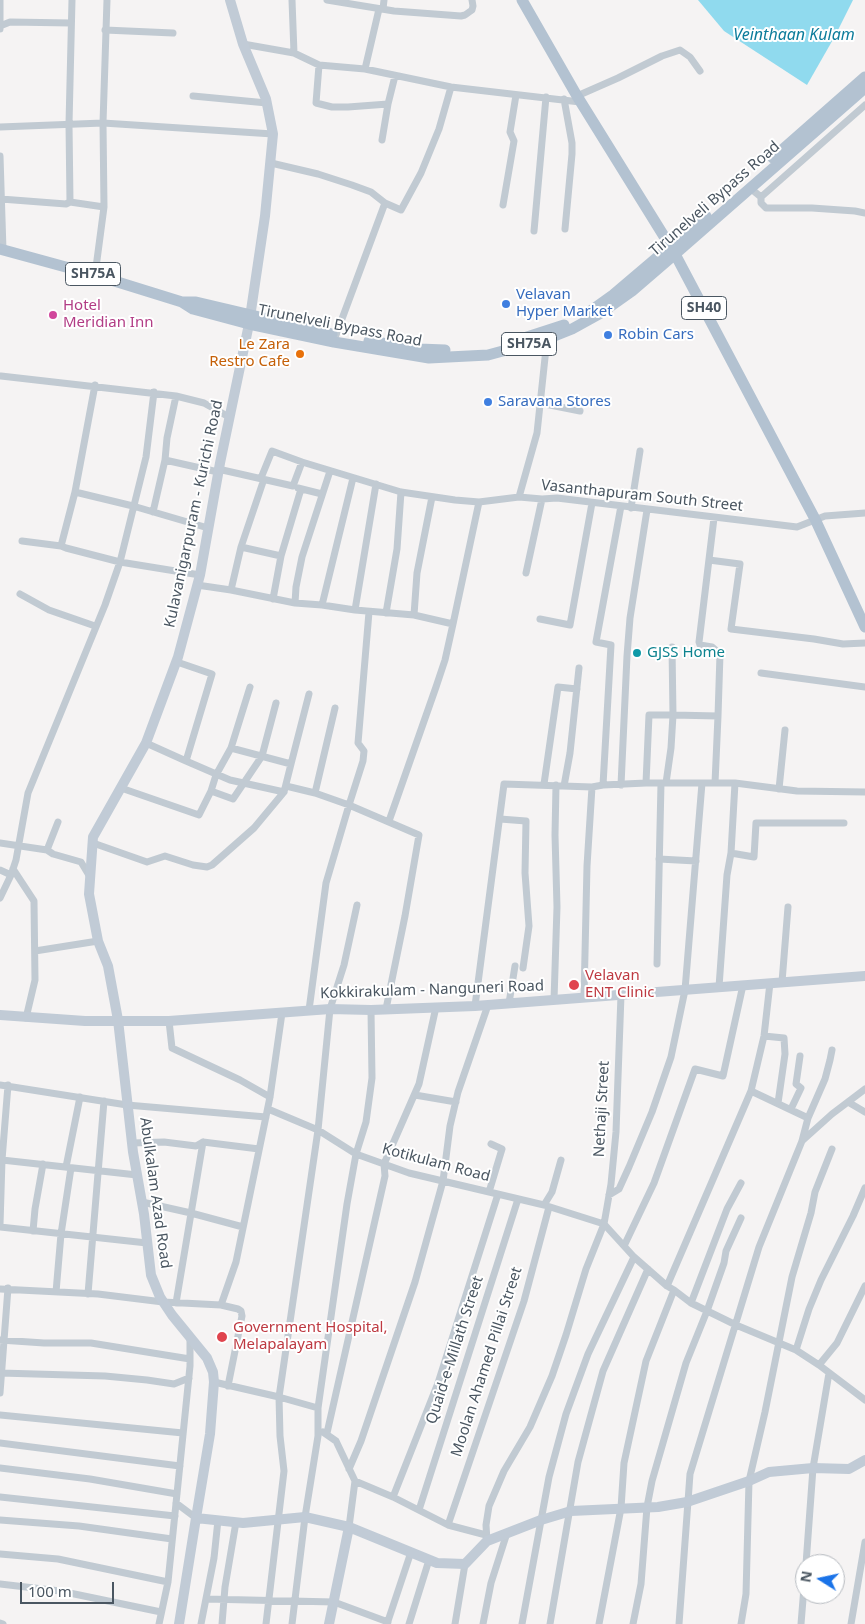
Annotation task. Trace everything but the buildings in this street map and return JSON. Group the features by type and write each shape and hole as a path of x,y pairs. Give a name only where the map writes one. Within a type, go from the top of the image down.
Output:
{"main road":[{"name":"Kulavanigarpuram - Kurichi Road","path":"118,1020 108,966 98,941 89,894 93,837 146,743 177,662 198,580 218,471 250,320 271,163 272,134 267,103 243,44 230,0"},
{"name":"SH40","path":"522,0 578,99 673,251 815,519 865,627"},
{"path":"250,320 392,345 440,350 483,349 522,339 578,320 673,251 865,77"},
{"name":"Tirunelveli Bypass Road","path":"1,250 95,275 182,302 193,310 250,320 343,344 429,358 488,355 547,339 572,329 601,313 632,291 673,251 750,188 865,88"},
{"name":"Kokkirakulam - Nanguneri Road","path":"0,1015 85,1021 169,1021 309,1010 475,1006 865,976"},
{"name":"Abulkalam Azad Road","path":"118,1020 132,1144 142,1202 151,1275 163,1302 207,1358 213,1372 210,1434 179,1624"},
{"path":"196,1518 244,1523 278,1518 305,1517 349,1527 437,1563 465,1564 487,1538 507,1534 570,1511 658,1507 687,1502 749,1481 768,1472 813,1468 849,1470 865,1460"},
{"path":"329,1624 349,1527"}],"street":[{"path":"0,0 0,28"},
{"path":"70,202 69,124 72,0"},
{"path":"95,275 104,206 105,30 107,0"},
{"path":"292,0 294,53"},
{"path":"327,0 349,2 381,9 461,16 465,16 472,10 472,0"},
{"path":"365,69 384,0"},
{"path":"0,28 10,22 71,24"},
{"path":"105,30 173,33"},
{"path":"243,44 294,53 319,64 365,69 451,87 564,99 578,99 662,56 680,50 690,57 700,71"},
{"path":"319,64 316,103 348,108 388,104"},
{"path":"382,140 395,76"},
{"path":"271,163 352,184 371,192 385,203 401,210 421,173 439,129 451,87"},
{"path":"503,205 514,141 510,132 516,95"},
{"path":"193,96 267,103"},
{"path":"534,231 546,97"},
{"path":"564,99 572,143 565,229"},
{"path":"865,105 762,197 761,203 766,208 812,208 865,213"},
{"path":"0,126 104,124 272,134"},
{"path":"0,156 1,250"},
{"path":"750,188 762,197"},
{"path":"1,199 66,204 70,202 104,206"},
{"path":"336,335 385,203"},
{"path":"519,497 536,433 547,339"},
{"path":"1,376 154,392 204,403 229,417"},
{"path":"62,546 75,492 94,385"},
{"path":"0,898 12,872 28,793 105,605 120,562 146,457 154,392"},
{"path":"153,512 165,460 167,438 176,396"},
{"path":"540,404 580,410"},
{"path":"631,508 640,450"},
{"name":"Vasanthapuram South Street","path":"262,478 272,451 401,492 479,502 519,497 557,498 797,527 825,516 865,513"},
{"path":"165,460 262,478 322,494"},
{"path":"293,486 302,462"},
{"path":"295,603 302,557 330,471"},
{"path":"231,590 241,547 262,478"},
{"path":"322,605 353,478"},
{"path":"355,610 376,484"},
{"path":"273,599 281,556 301,489"},
{"path":"75,492 133,506 208,528"},
{"path":"386,613 397,548 401,492"},
{"path":"414,615 418,573 432,497"},
{"path":"526,572 542,499"},
{"path":"389,821 445,660 479,502"},
{"path":"540,619 570,625 592,503"},
{"path":"602,786 611,645 596,642 621,506"},
{"path":"621,785 630,618 647,510"},
{"path":"714,518 699,642 700,645 712,647 720,654 715,783"},
{"path":"22,541 62,546 231,590 273,599 370,612 414,615 453,624"},
{"path":"241,547 281,556"},
{"path":"709,560 740,564 731,628 843,644 865,643"},
{"path":"20,594 49,610 95,626"},
{"path":"309,1010 326,883 359,775 364,751 358,743 370,612"},
{"path":"657,964 663,783 671,748 673,715 672,647"},
{"path":"177,662 212,674 186,761"},
{"path":"564,786 579,668"},
{"path":"761,673 865,687"},
{"path":"544,784 558,687 577,689"},
{"path":"122,788 199,815 211,791 216,775 231,748 250,688"},
{"path":"92,843 146,862 165,856 192,865 207,867 212,865 254,828 285,789 310,694"},
{"path":"211,791 233,799 262,756 276,703"},
{"path":"315,793 335,708"},
{"path":"646,783 649,715 718,716"},
{"path":"779,789 784,730"},
{"path":"146,743 230,780 315,793 420,834 386,1009"},
{"path":"231,748 291,764"},
{"path":"475,1006 504,784 592,787 646,783 715,783 779,789 865,792"},
{"path":"609,1195 620,1189 652,1112 671,1057 685,990 702,783"},
{"path":"719,987 735,784"},
{"path":"554,1000 557,907 556,785"},
{"path":"584,998 587,866 592,787"},
{"path":"500,819 526,821 525,873 529,926 509,1003"},
{"path":"47,850 58,822"},
{"path":"731,853 754,856 756,823 844,823"},
{"path":"0,843 47,850 53,854 81,862 90,876"},
{"path":"659,859 696,861"},
{"path":"0,870 12,872 34,901 35,980 26,1018"},
{"path":"266,1624 278,1518 283,1493 284,1471 280,1436 279,1397 318,1130 330,1009 344,965 357,906"},
{"path":"782,982 788,907"},
{"path":"35,951 98,941"},
{"path":"599,1624 621,1508 624,1463 646,1361 670,1288 751,1091 764,1036 770,983"},
{"path":"624,1246 654,1183 695,1069 723,1076 743,985"},
{"name":"Nethaji Street","path":"487,1538 489,1506 504,1471 530,1426 552,1376 586,1269 604,1224 616,1132 621,995"},
{"path":"349,1469 361,1441 412,1292 443,1181 450,1126 456,1102 488,1005"},
{"path":"327,1433 385,1176 384,1164 419,1084 436,1007"},
{"path":"292,1624 318,1430 318,1408 330,1320 356,1154 366,1122 372,1078 371,1010"},
{"path":"221,1305 236,1262 270,1097 282,1013"},
{"path":"169,1021 172,1048 270,1097"},
{"path":"764,1036 784,1038 785,1054 778,1103"},
{"path":"679,1624 690,1474 759,1247 802,1142 808,1118 824,1079 832,1050"},
{"path":"792,1109 801,1088 796,1084 800,1056"},
{"path":"4,1085 0,1226 147,1244"},
{"name":"Kotikulam Road","path":"4,1085 128,1105 267,1113 318,1130 356,1154 409,1173 547,1206 604,1224"},
{"path":"802,1142 865,1089"},
{"path":"751,1091 808,1118"},
{"path":"415,1095 456,1102"},
{"path":"66,1166 80,1097"},
{"path":"88,1294 104,1101"},
{"path":"848,1102 865,1112"},
{"path":"132,1144 164,1142 196,1146 203,1142 259,1149"},
{"path":"176,1303 203,1142"},
{"path":"489,1192 502,1149 491,1144"},
{"path":"741,1624 746,1594 749,1481 792,1277 811,1213 815,1192 832,1149"},
{"path":"2,1160 137,1175"},
{"name":"Moolan Ahamed Pillai Street","path":"448,1525 524,1301 547,1206 561,1160"},
{"path":"33,1231 43,1164"},
{"path":"56,1292 61,1234 71,1168 66,1166"},
{"path":"691,1303 726,1209 741,1183"},
{"path":"796,1350 809,1309 821,1280 865,1188"},
{"path":"392,1497 438,1383 498,1194"},
{"name":"Quaid-e-Millath Street","path":"419,1510 518,1199"},
{"path":"142,1202 243,1227"},
{"path":"633,1624 641,1584 647,1507 652,1481 686,1363 707,1311 724,1263 726,1251 741,1218"},
{"path":"604,1224 634,1257 670,1288 691,1303 736,1325 796,1350 865,1400"},
{"path":"522,1624 549,1477 566,1414 588,1354 634,1257"},
{"path":"550,1624 578,1462 603,1371 648,1268"},
{"path":"819,1365 837,1343 865,1286"},
{"path":"0,1393 4,1289 221,1305 238,1309 241,1311 228,1386"},
{"path":"159,1624 168,1582 189,1378 190,1336"},
{"path":"2,1341 91,1343 190,1359"},
{"path":"1,1373 105,1376 174,1384 189,1378"},
{"path":"807,1554 813,1468 829,1373"},
{"path":"214,1382 318,1408"},
{"path":"0,1416 183,1434"},
{"path":"318,1430 327,1433 336,1441 355,1481 349,1527"},
{"path":"0,1443 180,1466"},
{"path":"0,1468 90,1479 177,1494"},
{"path":"355,1481 448,1525 487,1538"},
{"path":"0,1497 175,1516"},
{"path":"176,1503 196,1518"},
{"path":"0,1520 79,1526 172,1539"},
{"path":"201,1624 214,1558 218,1520"},
{"path":"222,1624 236,1522"},
{"path":"483,1624 491,1583 507,1534"},
{"path":"851,1624 865,1542"},
{"path":"206,1599 334,1602 387,1623 411,1552"},
{"path":"0,1554 58,1559 168,1582"},
{"path":"409,1624 428,1560"},
{"path":"455,1624 465,1564"},
{"path":"0,1584 60,1591 161,1612"},
{"path":"801,1624 803,1604"}],"water":[{"name":"Veinthaan Kulam","path":"698,0 853,0 807,85 724,31"}],"place":[{"name":"Velavan Hyper Market","path":"506,304"},
{"name":"Hotel Meridian Inn","path":"53,315"},
{"name":"Robin Cars","path":"608,335"},
{"name":"Le Zara Restro Cafe","path":"300,354"},
{"name":"Saravana Stores","path":"488,402"},
{"name":"GJSS Home","path":"637,653"},
{"name":"Velavan ENT Clinic","path":"574,985"},
{"name":"Government Hospital, Melapalayam","path":"222,1337"}]}
